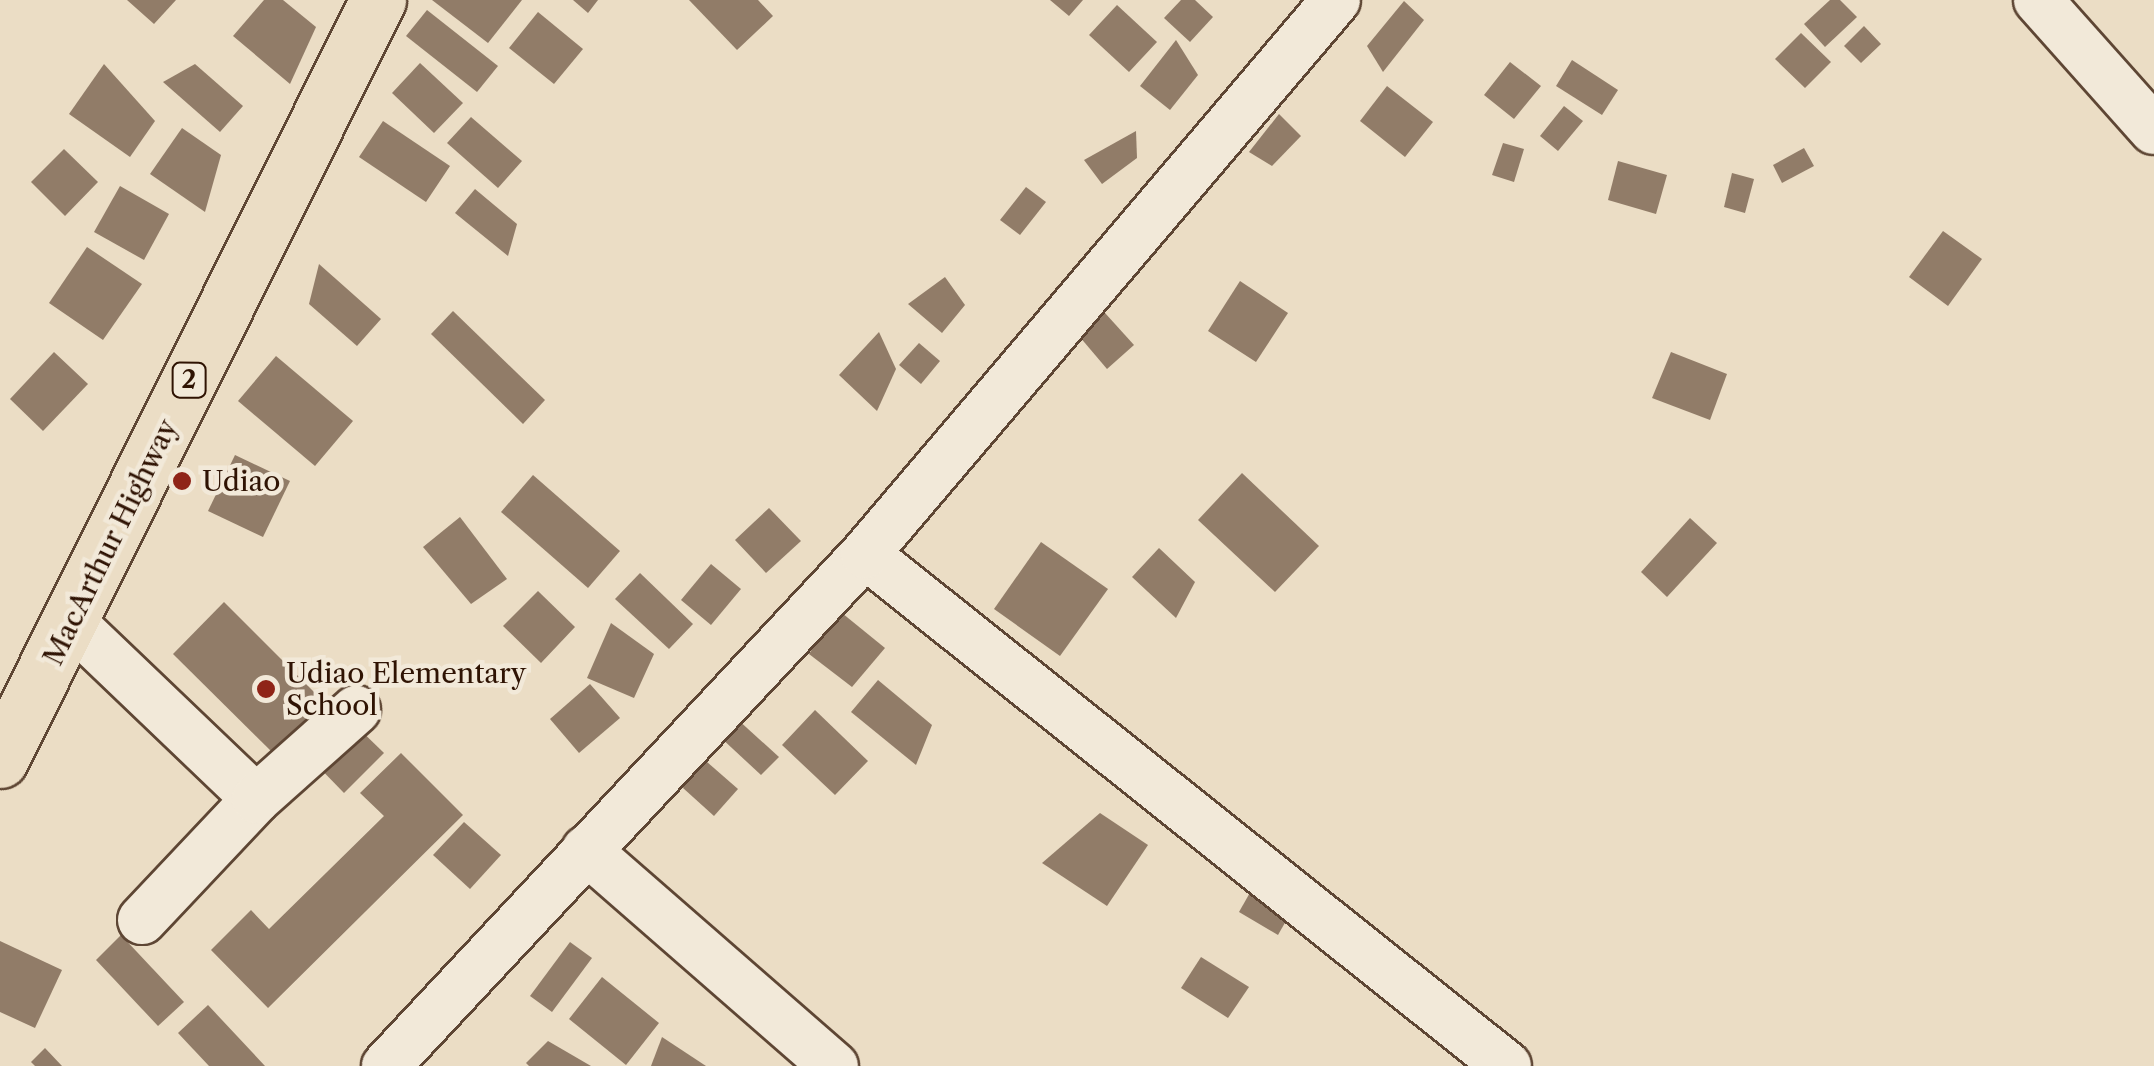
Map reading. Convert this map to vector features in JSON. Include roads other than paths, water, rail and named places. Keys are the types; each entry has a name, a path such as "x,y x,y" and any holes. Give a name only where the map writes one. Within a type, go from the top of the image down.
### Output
{"highway":[{"name":"MacArthur Highway","path":"0,760 378,0"}],"street":[{"path":"386,1066 865,554 1336,0"},
{"path":"2038,0 2154,130"},
{"path":"865,554 1508,1066"},
{"path":"70,621 256,798"},
{"path":"142,920 256,798 356,710"},
{"path":"586,850 834,1066"}],"place":[{"name":"Udiao","path":"182,481"},
{"name":"Udiao Elementary School","path":"266,689"}]}
